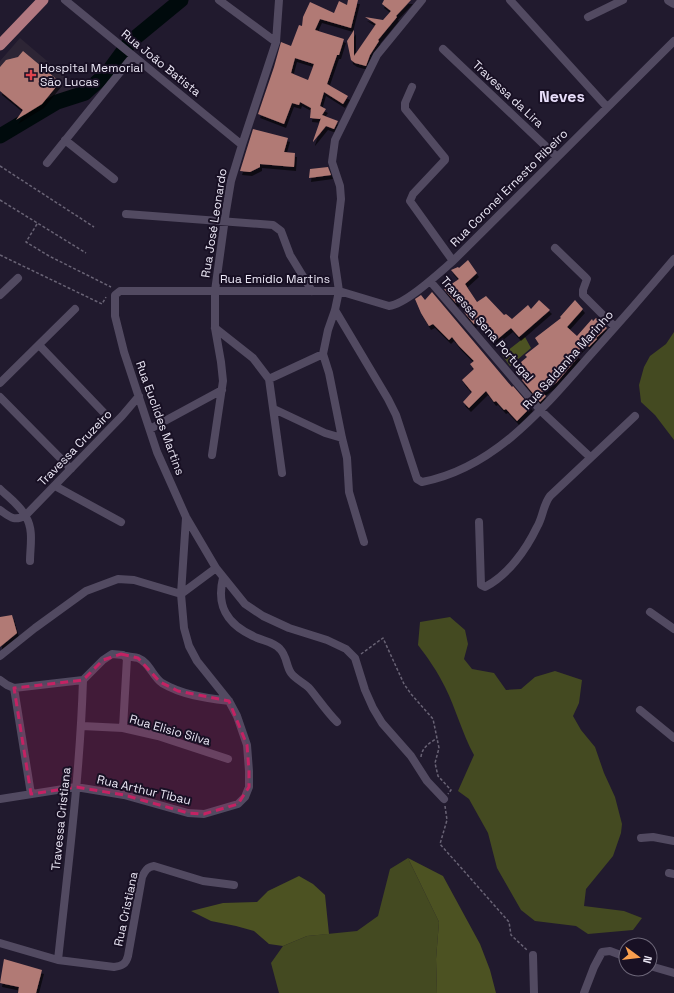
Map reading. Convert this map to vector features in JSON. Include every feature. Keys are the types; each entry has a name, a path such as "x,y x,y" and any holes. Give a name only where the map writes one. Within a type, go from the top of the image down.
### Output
{"main road":[{"path":"0,45 43,0"}],"street":[{"name":"Rua João Batista","path":"65,0 242,145"},
{"path":"219,0 276,42"},
{"name":"Rua José Leonardo","path":"212,455 223,381 222,362 215,328 215,291 231,181 276,42 279,0"},
{"path":"364,542 349,492 347,458 332,387 323,354 339,291 334,257 341,199 340,186 332,162 335,140 377,55 422,0"},
{"path":"510,0 607,107"},
{"path":"588,17 623,0"},
{"path":"669,0 674,3"},
{"name":"Rua Coronel Ernesto Ribeiro","path":"339,291 392,306 404,300 430,281 453,261 674,41"},
{"name":"Travessa da Lira","path":"443,49 558,157"},
{"path":"46,163 133,56"},
{"path":"412,87 405,103 405,109 443,155 445,160 413,194 410,201 453,261"},
{"path":"65,140 114,179"},
{"path":"126,214 267,224 278,228 290,254 312,291"},
{"path":"554,248 585,276 587,279 583,294 615,327"},
{"name":"Rua Saldanha Marinho","path":"335,310 388,399 396,415 417,479 422,482 462,470 481,459 499,447 541,411 674,259"},
{"path":"0,295 18,278"},
{"name":"Travessa Sena Portugal","path":"430,281 541,411 590,457"},
{"name":"Rua Emídio Martins","path":"118,293 339,291"},
{"name":"Rua Euclides Martins","path":"118,293 115,316 124,352 157,452 186,517 216,568 245,604 263,616 289,628 327,640 346,649 355,658"},
{"path":"0,383 75,309"},
{"path":"215,328 253,358 269,379 282,473"},
{"path":"39,345 107,416"},
{"path":"269,379 323,354"},
{"path":"150,429 222,390"},
{"name":"Travessa Cruzeiro","path":"26,515 122,416 139,396"},
{"path":"0,397 71,469"},
{"path":"274,409 325,433 342,438"},
{"path":"479,522 481,585 485,587 492,583 509,568 523,551 538,526 546,501 590,457 635,416"},
{"path":"55,486 121,522"},
{"path":"0,489 26,515 31,532 30,561"},
{"path":"0,510 13,519 20,519 26,515"},
{"name":"Rua Arthur Tibau","path":"0,799 76,787 124,795 188,813 204,814 238,804 245,797 249,787 247,745 237,716 228,701 197,662 189,646 184,628 181,594 186,517"},
{"path":"0,656 35,628 86,592 118,579 134,580 181,594 216,568"},
{"path":"223,578 220,594 221,606 226,614 235,625 244,631 254,637 274,643 285,655 292,674 309,688 325,710 337,722"},
{"path":"650,612 674,629"},
{"path":"0,680 14,688 83,680 103,660 112,654 121,654 138,658 160,682 178,691 228,701"},
{"path":"123,728 126,656"},
{"path":"355,658 365,690 382,723 411,756 427,781 444,799"},
{"name":"Travessa Cristiana","path":"58,960 82,726 83,680"},
{"path":"14,688 31,794"},
{"path":"640,710 674,738"},
{"name":"Rua Elisio Silva","path":"82,726 123,728 158,736 228,759"},
{"path":"641,838 653,837 674,841"},
{"name":"Rua Cristiana","path":"0,943 58,960 114,967 121,966 126,962 142,877 145,870 150,866 203,881 234,885"},
{"path":"584,993 594,967 602,952 610,951 618,954"},
{"path":"533,955 534,993"},
{"path":"658,968 674,973"}],"path":[{"path":"0,166 94,227"},
{"path":"0,200 86,253"},
{"path":"37,224 26,242 118,293"},
{"path":"0,255 102,304 107,296 118,293"},
{"path":"355,658 383,638 404,684 433,719 439,748 435,763 438,776 451,790 444,799 447,820 440,844 509,922 511,935 533,955"},
{"path":"418,769 422,752 428,744 438,738"}],"highlighted area":[{"path":"121,654 138,658 160,682 178,691 229,701 247,745 249,787 238,804 204,814 188,813 124,795 76,787 31,794 14,688 83,680 103,660"}],"shaded area":[{"name":"Hospital Memorial São Lucas","path":"20,38 80,89 53,96 22,116 20,114 23,110 0,91 0,61"}],"green space":[{"path":"674,332 674,440 655,415 641,402 639,385 644,367 650,356 666,344"},
{"path":"525,337 531,348 510,366 502,355"},
{"path":"450,617 465,630 468,644 464,659 472,669 494,673 506,690 521,689 535,677 555,671 582,680 579,703 573,716 581,730 595,747 604,773 615,797 622,824 621,833 613,856 586,889 584,906 624,911 642,918 633,930 588,934 576,926 535,921 521,910 497,868 488,833 469,799 458,791 474,755 445,687 418,645 420,622"},
{"path":"408,858 439,922 436,959 437,993 279,993 271,963 283,946 307,936 357,931 378,916 390,869"},
{"path":"408,858 443,876 480,944 490,970 496,993 437,993 436,959 439,922"},
{"path":"299,876 313,884 325,895 329,934 307,936 283,946 269,944 254,931 211,921 191,911 223,903 257,902 268,891"}],"building":[{"path":"348,0 358,0 351,28 320,19 315,30 344,39 327,84 348,96 343,104 324,92 320,106 326,109 322,115 338,121 334,129 326,126 313,142 321,118 310,118 311,108 300,102 299,105 292,103 284,124 258,114 281,42 291,46 299,25 302,26 303,17 310,2 334,13 339,1 347,5","holes":["295,58 314,64 308,80 291,73"]},
{"path":"384,0 411,0 396,16 397,17 378,40 379,41 370,55 366,66 355,63 351,60 347,41 354,30 354,56 376,24 365,17 383,20 391,11 382,4"},
{"name":"Hospital Memorial São Lucas","path":"23,51 60,82 42,104 16,120 23,110 0,91 0,67 6,60 18,57"},
{"path":"253,129 288,138 284,152 295,153 294,167 260,164 260,167 250,172 240,171"},
{"path":"328,167 331,175 309,178 310,169"},
{"path":"468,260 477,273 465,284 477,302 486,296 504,315 506,314 512,319 528,305 531,309 539,300 550,310 519,337 511,328 493,343 476,322 474,324 458,302 456,303 444,289 459,279 451,270 458,267 459,268"},
{"path":"432,292 512,387 513,386 531,407 517,421 506,409 504,410 496,401 494,402 486,391 469,408 463,402 472,392 462,380 474,369 470,364 474,361 452,337 449,340 433,324 429,326 421,313 415,299 421,295 425,300"},
{"path":"575,300 583,309 567,327 577,336 592,319 593,321 596,318 607,328 589,347 586,343 576,353 579,356 557,382 542,393 546,396 540,402 514,368 527,357 525,355 539,344 535,338 561,318 560,317"},
{"path":"12,615 17,633 0,647 0,617"},
{"path":"4,959 42,970 36,993 18,993 19,987 0,983"}],"waterway":[{"path":"0,136 57,102 85,93 108,72 130,42 181,0"}],"place":[{"name":"Hospital Memorial São Lucas","path":"31,75"}],"district":[{"name":"Neves","path":"562,96"}]}
